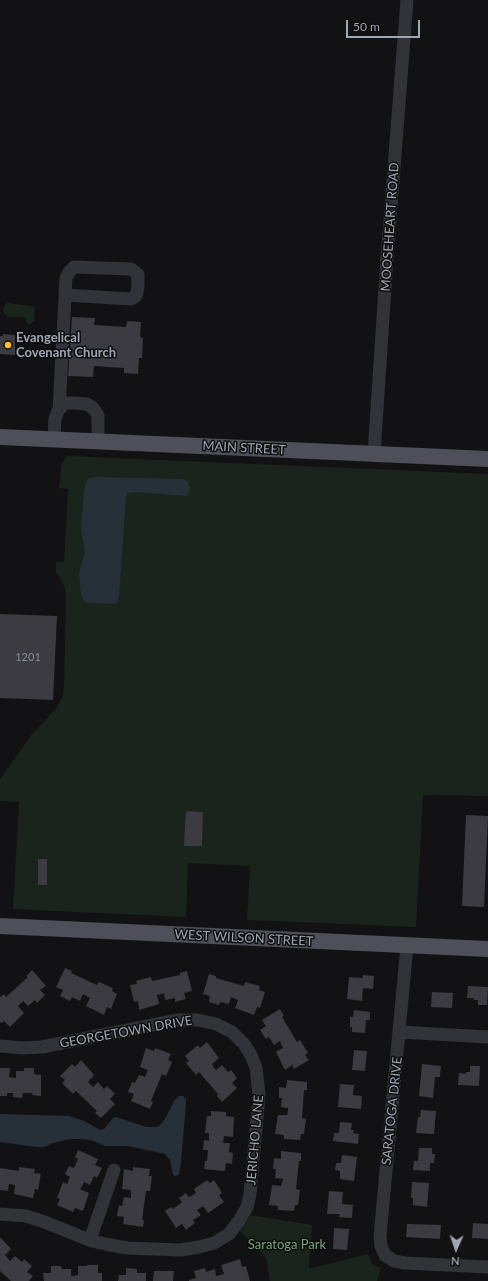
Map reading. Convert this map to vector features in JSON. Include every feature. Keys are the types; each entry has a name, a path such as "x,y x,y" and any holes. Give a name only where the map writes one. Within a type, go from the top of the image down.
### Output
{"main road":[{"name":"MAIN STREET","path":"0,437 488,459"},
{"name":"WEST WILSON STREET","path":"0,926 488,949"}],"street":[{"name":"MOOSEHEART ROAD","path":"374,454 387,258 407,0"},
{"path":"59,410 65,295 66,278 69,272 74,267 131,269 138,274 136,296 131,299 65,295"},
{"path":"54,439 55,419 59,410 65,403 75,403 87,404 93,408 98,415 98,441"},
{"name":"SARATOGA DRIVE","path":"407,945 380,1236 381,1246 385,1255 394,1260 405,1263 488,1267"},
{"name":"GEORGETOWN DRIVE","path":"0,1046 22,1048 42,1047 178,1020 198,1020 216,1024 232,1032 244,1044"},
{"path":"400,1032 488,1037"},
{"name":"JERICHO LANE","path":"90,1240 127,1248 181,1250 199,1248 214,1243 229,1234 247,1207 250,1194 260,1095 256,1068 251,1055 244,1044"},
{"path":"0,1214 26,1216 90,1240 114,1170"}],"green space":[{"path":"7,303 33,306 35,309 34,321 27,324 25,317 7,317 3,312 4,306"},
{"path":"68,456 488,474 488,796 423,795 416,927 247,920 250,866 188,863 186,917 13,909 19,802 0,801 0,779 32,734 56,709 63,695 66,596 65,588 56,571 56,562 64,562 68,489 59,488 61,467 64,460"},
{"name":"Saratoga Park","path":"250,1215 312,1225 309,1269 368,1254 370,1260 375,1266 381,1268 377,1281 270,1281 266,1258 240,1231"}],"shaded area":[{"path":"89,478 184,479 188,482 190,489 186,496 134,492 128,493 126,497 119,597 117,602 113,604 87,603 83,600 81,595 79,573 85,552 81,529 84,491 85,484"},
{"path":"179,1096 183,1096 186,1099 186,1105 181,1162 179,1175 176,1176 173,1175 170,1160 165,1154 128,1146 105,1146 91,1140 80,1139 70,1139 44,1147 0,1142 0,1114 69,1116 84,1121 100,1130 104,1129 113,1118 116,1117 146,1127 154,1127 159,1126 165,1119 174,1101"}],"building":[{"path":"72,317 95,318 94,325 126,327 127,321 141,322 140,337 143,338 142,358 139,358 138,374 124,373 124,368 94,366 93,377 68,376"},
{"name":"Evangelical Covenant Church","path":"3,334 15,335 15,355 0,354 0,336 3,336"},
{"path":"0,614 57,616 53,700 0,698"},
{"path":"186,811 203,812 202,846 184,846"},
{"path":"466,815 488,816 484,907 462,906"},
{"path":"38,859 47,859 47,885 38,885"},
{"path":"65,968 72,971 71,973 97,985 99,982 113,988 112,991 117,994 111,1009 107,1007 104,1015 86,1006 90,998 83,994 80,1001 72,997 70,1001 60,996 63,990 56,987"},
{"path":"32,970 46,986 40,990 45,995 37,1003 35,1000 28,1006 23,1001 18,1006 24,1013 10,1027 4,1021 1,1023 0,997 4,994 6,997 28,977 26,976"},
{"path":"187,971 192,991 184,993 186,999 175,1002 175,998 165,1000 164,993 157,995 159,1004 139,1010 138,1001 134,1002 130,985 137,984 136,981 151,977 152,981 180,975 180,973"},
{"path":"209,974 216,976 216,978 244,986 245,982 260,986 259,990 265,992 260,1008 257,1007 254,1015 235,1008 238,1000 231,997 229,1004 220,1002 219,1005 209,1002 210,996 203,994"},
{"path":"363,975 374,976 373,989 363,988 362,1001 347,999 349,977 363,978"},
{"path":"468,986 488,987 487,1005 478,1005 478,1000 474,1000 474,998 467,998"},
{"path":"432,992 453,993 452,1008 431,1007"},
{"path":"280,1009 284,1016 282,1017 297,1042 300,1040 308,1053 305,1055 309,1060 294,1069 292,1065 285,1070 276,1052 283,1048 280,1041 274,1045 269,1037 266,1039 260,1030 266,1026 262,1020"},
{"path":"354,1010 370,1012 370,1020 366,1020 365,1033 352,1032 352,1027 350,1027 350,1017 353,1017"},
{"path":"207,1042 219,1058 212,1064 214,1068 216,1070 222,1065 228,1072 231,1070 237,1078 232,1083 237,1088 222,1102 217,1096 218,1094 199,1072 196,1075 186,1063 189,1061 185,1056 198,1045 200,1048"},
{"path":"146,1048 154,1051 155,1048 171,1054 168,1060 172,1062 166,1076 162,1074 151,1101 153,1102 150,1109 131,1101 134,1094 128,1092 132,1082 135,1083 139,1075 145,1077 148,1070 140,1067"},
{"path":"354,1050 367,1051 365,1071 352,1070"},
{"path":"81,1060 94,1075 88,1082 93,1087 98,1082 104,1089 107,1086 115,1094 110,1099 115,1104 101,1118 95,1113 97,1111 76,1091 73,1094 62,1083 65,1080 60,1076 72,1064 75,1067"},
{"path":"422,1064 441,1066 440,1077 435,1077 433,1098 419,1096"},
{"path":"470,1066 480,1066 479,1086 458,1085 459,1073 466,1074 466,1072 470,1072"},
{"path":"0,1068 10,1068 9,1077 16,1078 16,1071 24,1071 24,1068 34,1068 34,1074 41,1075 41,1096 32,1095 33,1093 23,1093 22,1098 13,1097 13,1093 7,1093 7,1096 0,1096"},
{"path":"287,1080 307,1082 307,1090 304,1090 302,1118 306,1119 304,1134 301,1134 300,1140 284,1139 284,1135 275,1134 278,1115 287,1115 288,1111 288,1108 281,1107 282,1098 279,1098 279,1087 286,1088"},
{"path":"340,1084 354,1085 353,1095 362,1096 361,1109 338,1107"},
{"path":"421,1110 436,1111 434,1134 416,1133 418,1117 420,1117"},
{"path":"211,1111 226,1112 226,1116 234,1117 233,1137 224,1136 223,1143 230,1143 229,1152 233,1153 232,1164 226,1163 225,1171 204,1169 205,1161 207,1161 208,1150 203,1150 204,1140 209,1141 209,1133 205,1133 207,1116 211,1116"},
{"path":"340,1122 352,1123 351,1130 354,1130 353,1133 359,1134 358,1144 333,1141 334,1133 339,1133"},
{"path":"419,1148 432,1148 432,1154 435,1154 434,1163 430,1163 430,1171 413,1170 414,1161 418,1161"},
{"path":"78,1150 98,1159 95,1165 102,1168 97,1178 94,1176 90,1185 84,1182 80,1189 89,1193 83,1211 75,1208 73,1212 57,1205 60,1199 57,1198 63,1182 67,1184 70,1177 65,1174 69,1166 74,1168 78,1159 75,1157"},
{"path":"281,1151 301,1153 296,1189 300,1190 298,1205 295,1205 294,1211 278,1210 278,1206 269,1205 272,1185 281,1186 283,1179 275,1178 276,1169 273,1169 274,1158 281,1159"},
{"path":"342,1155 357,1157 354,1181 340,1179 340,1171 335,1170 336,1163 341,1163"},
{"path":"19,1167 35,1169 34,1173 41,1174 38,1190 35,1189 33,1198 14,1194 15,1185 9,1184 8,1191 0,1190 0,1168 19,1171"},
{"path":"133,1167 150,1169 149,1176 152,1176 150,1191 146,1191 142,1220 144,1220 143,1227 123,1224 124,1217 117,1216 119,1205 122,1206 124,1197 131,1198 131,1190 122,1189 124,1169 133,1171"},
{"path":"207,1180 210,1183 214,1180 222,1193 219,1195 224,1202 208,1213 203,1206 197,1210 201,1215 193,1220 195,1223 186,1230 182,1224 176,1228 165,1211 171,1207 173,1209 182,1202 179,1198 186,1193 189,1197 196,1193 194,1189"},
{"path":"412,1182 429,1183 427,1207 413,1205 413,1198 411,1198"},
{"path":"329,1191 343,1192 342,1204 353,1205 352,1218 339,1217 340,1214 327,1214"},
{"path":"473,1223 488,1224 488,1239 472,1238"},
{"path":"407,1224 441,1225 440,1239 406,1237"},
{"path":"334,1228 349,1229 347,1250 333,1249"},
{"path":"0,1237 11,1249 5,1255 10,1261 15,1256 22,1262 24,1259 32,1266 27,1272 33,1276 29,1281 11,1281 0,1271"},
{"path":"240,1259 242,1267 246,1266 250,1281 189,1281 196,1278 194,1271 205,1268 206,1272 215,1269 216,1276 224,1274 221,1265"},
{"path":"98,1265 98,1273 102,1273 102,1281 44,1281 43,1273 51,1273 51,1266 61,1266 62,1269 71,1269 71,1276 74,1276 78,1275 78,1266"},
{"path":"126,1268 137,1269 137,1273 146,1273 146,1281 118,1281 119,1275 126,1275"},
{"path":"154,1271 174,1271 173,1281 153,1281"}],"place":[{"name":"Evangelical Covenant Church","path":"8,345"}]}
